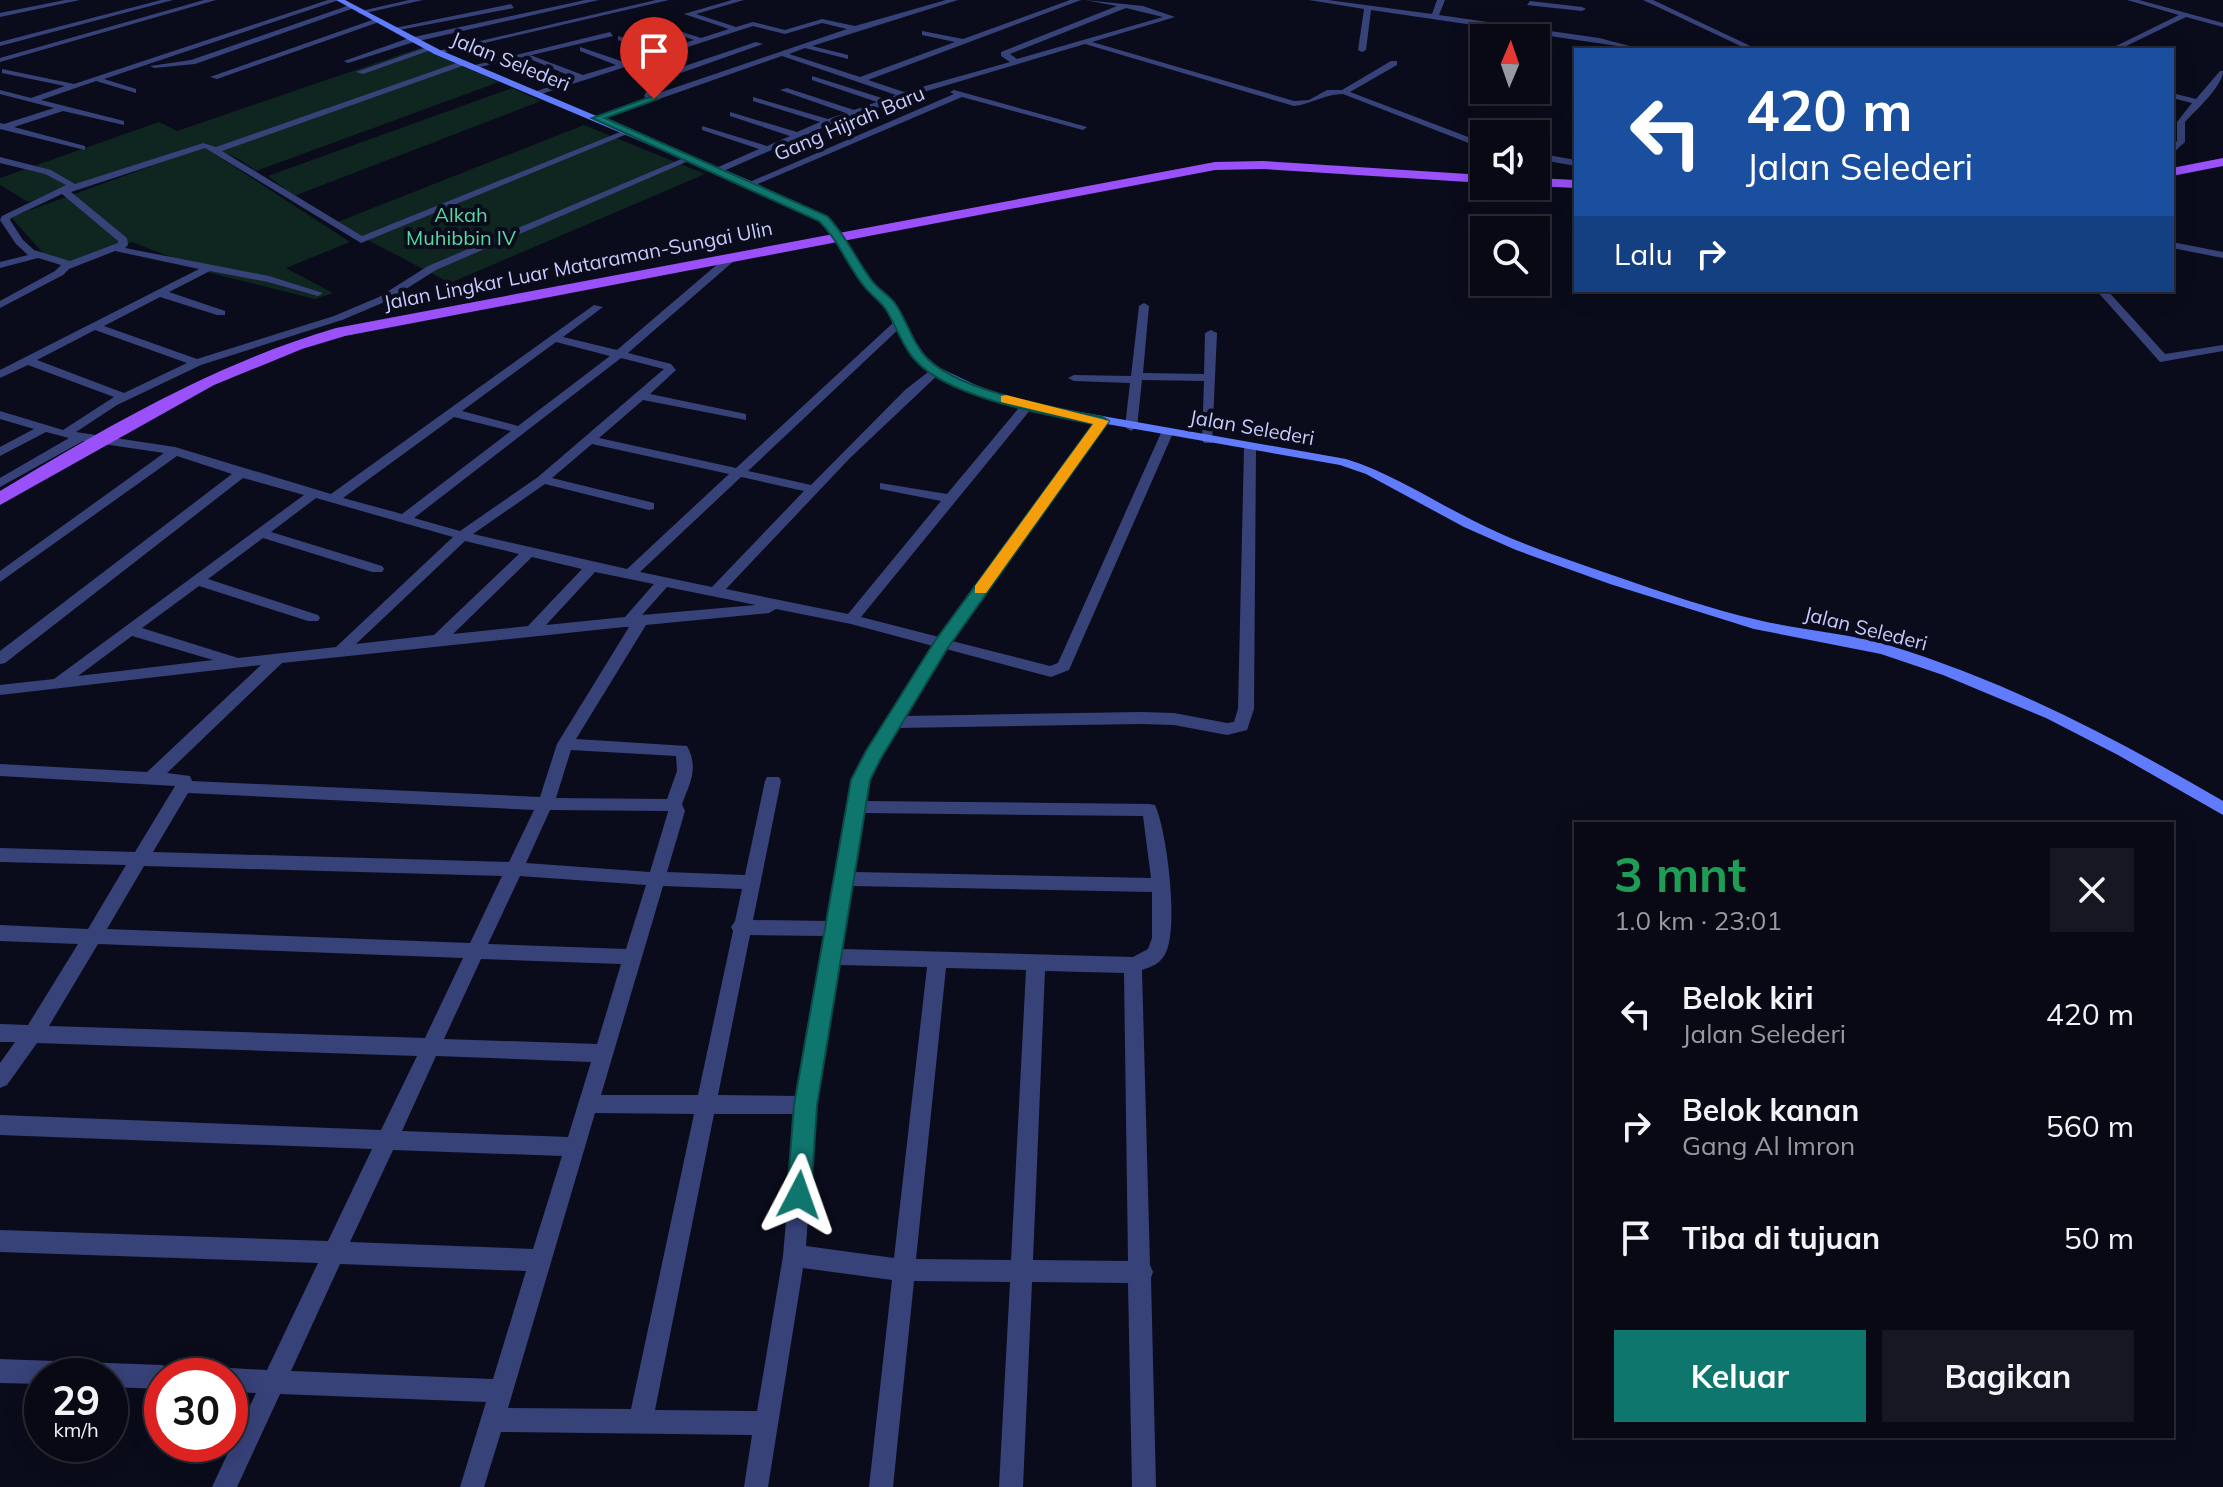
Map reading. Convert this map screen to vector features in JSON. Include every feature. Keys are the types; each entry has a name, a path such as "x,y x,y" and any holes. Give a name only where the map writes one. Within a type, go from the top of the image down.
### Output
{"main road":[{"path":"2174,172 2223,162"},
{"name":"Jalan Lingkar Luar Mataraman-Sungai Ulin","path":"0,499 94,436 237,366 303,342 441,311 1234,164 1470,178"},
{"path":"1550,183 1574,184"}],"street":[{"path":"0,15 76,0"},
{"path":"0,44 169,0"},
{"path":"0,60 212,0"},
{"path":"32,100 337,0"},
{"name":"Jalan Selederi","path":"337,0 433,51 719,170 823,218 869,285 889,304 919,358 936,371 976,389 1027,406 1131,427 1342,462 1371,471 1469,524 1615,581 1754,624 1805,632 1917,659 2052,714 2124,751 2223,809"},
{"path":"140,65 192,62 357,9 419,0"},
{"path":"507,1 519,0"},
{"path":"348,61 414,40 595,0"},
{"path":"360,72 433,51 665,0"},
{"path":"735,29 688,13 740,0"},
{"path":"596,118 856,28 954,0"},
{"path":"863,79 1077,0"},
{"path":"719,170 828,122 904,95 1171,17 1143,8 1089,0"},
{"path":"1143,8 1155,0"},
{"path":"1313,0 1478,24"},
{"path":"1434,18 1441,0"},
{"path":"1647,0 1750,48"},
{"path":"2131,0 2223,25"},
{"path":"2162,9 2182,0"},
{"path":"394,29 511,6 507,1"},
{"path":"1517,24 1530,1 1582,9"},
{"path":"0,5 61,28"},
{"path":"1016,62 1004,54 1126,5"},
{"path":"1362,50 1368,9"},
{"path":"2116,48 2185,15"},
{"path":"214,77 378,21"},
{"path":"535,93 757,23 785,32 822,21 856,28"},
{"path":"660,26 700,40"},
{"path":"925,33 964,42"},
{"path":"0,34 14,41"},
{"path":"217,150 466,65 610,34"},
{"path":"1550,34 1633,48"},
{"path":"621,38 661,53"},
{"path":"1087,43 1294,104 1311,102 1327,92 1344,92 1470,141"},
{"path":"654,99 648,96 658,78 759,44"},
{"path":"805,46 845,57"},
{"path":"1740,48 1746,46"},
{"path":"583,49 623,65"},
{"path":"783,54 904,95"},
{"path":"533,57 583,78"},
{"path":"707,62 734,71"},
{"path":"1344,92 1394,63"},
{"path":"5,71 76,87"},
{"path":"2174,149 2181,142 2181,122 2223,73"},
{"path":"815,78 885,102"},
{"path":"97,79 133,91"},
{"path":"934,87 1083,127"},
{"path":"784,90 855,113"},
{"path":"0,92 121,123"},
{"name":"Gang Hijrah Baru","path":"750,184 962,94"},
{"path":"2174,96 2200,103"},
{"path":"756,99 828,122"},
{"path":"1,127 63,108"},
{"path":"733,114 799,136"},
{"path":"1,127 82,148"},
{"path":"705,128 768,149"},
{"path":"65,267 68,264 35,256 22,249 3,218 64,191 206,145 361,240 628,132"},
{"path":"1550,158 1574,163"},
{"path":"65,434 125,397 197,363 338,318 383,299 432,268 689,159"},
{"path":"0,160 69,182 72,186 64,191"},
{"path":"0,305 65,267 123,245 123,240 64,191"},
{"path":"2174,245 2223,255"},
{"path":"118,249 283,281 318,293"},
{"path":"0,265 35,256"},
{"path":"405,518 621,353 731,258"},
{"path":"0,375 208,268"},
{"path":"2103,292 2164,360 2172,355 2223,348"},
{"path":"160,293 221,313"},
{"path":"1131,427 1144,306"},
{"path":"334,498 598,307"},
{"path":"630,574 898,324"},
{"path":"94,326 197,363"},
{"path":"1208,440 1211,333"},
{"path":"340,651 464,534 543,480 670,370 667,366 621,353 556,339"},
{"path":"28,361 125,397"},
{"path":"717,590 909,393 936,371"},
{"path":"1074,378 1209,378"},
{"path":"643,396 742,417"},
{"path":"851,619 1027,406"},
{"path":"455,413 521,430"},
{"path":"0,415 65,434 94,436 175,451 314,494 529,552 663,582 717,590 778,607 851,619 1040,671 1061,670 1167,433"},
{"path":"756,1487 794,1256 806,1105 834,929 866,768 941,645 1102,421"},
{"path":"0,452 45,428"},
{"path":"0,483 94,436"},
{"path":"591,440 813,489"},
{"path":"894,722 1141,718 1174,719 1227,729 1241,726 1246,709 1250,448"},
{"path":"0,578 175,451"},
{"path":"0,659 241,473"},
{"path":"543,480 649,506"},
{"path":"885,486 950,499"},
{"path":"57,683 314,494"},
{"path":"261,533 377,569"},
{"path":"438,640 529,552"},
{"path":"533,630 592,567"},
{"path":"197,580 313,618"},
{"path":"224,1487 545,804 565,744 634,622 663,582"},
{"path":"0,690 438,640 778,607"},
{"path":"130,630 237,663"},
{"path":"153,776 276,660"},
{"path":"565,744 681,750 687,759 685,775 673,805"},
{"path":"0,770 184,780 183,787 93,937 33,1034 0,1079"},
{"path":"640,1422 740,927 773,781"},
{"path":"183,787 545,804 673,805"},
{"path":"472,1487 677,811 673,805"},
{"path":"831,957 1133,965 1150,959 1162,941 1154,822 1149,810 857,807"},
{"path":"0,855 514,869 751,882"},
{"path":"844,879 1160,885"},
{"path":"740,927 834,929"},
{"path":"0,933 631,957"},
{"path":"881,1487 937,962"},
{"path":"1011,1487 1036,963"},
{"path":"1133,965 1142,1272 1144,1487"},
{"path":"0,1033 602,1053"},
{"path":"587,1104 806,1105"},
{"path":"0,1125 574,1147"},
{"path":"0,1241 540,1260"},
{"path":"794,1256 904,1270 1142,1272"},
{"path":"0,1371 144,1376"},
{"path":"248,1381 501,1391"},
{"path":"492,1420 768,1423"}],"green space":[{"path":"420,48 499,82 256,171 239,159 202,143 28,202 0,185 0,178 159,122 177,131"},
{"path":"512,88 541,101 294,196 268,176"},
{"name":"Alkah Muhibbin IV","path":"584,125 705,174 450,283 335,223"},
{"path":"204,147 350,242 286,268 333,293 315,299 211,273 132,242 70,264 50,261 11,217"}],"slow traffic":[{"path":"980,590 1102,421 1006,399"}],"route":[{"path":"654,99 596,118 823,218 833,228 869,285 889,304 898,324 927,366 976,389 1027,406 1102,421 941,645 872,756 861,780 806,1105 799,1195"}]}
